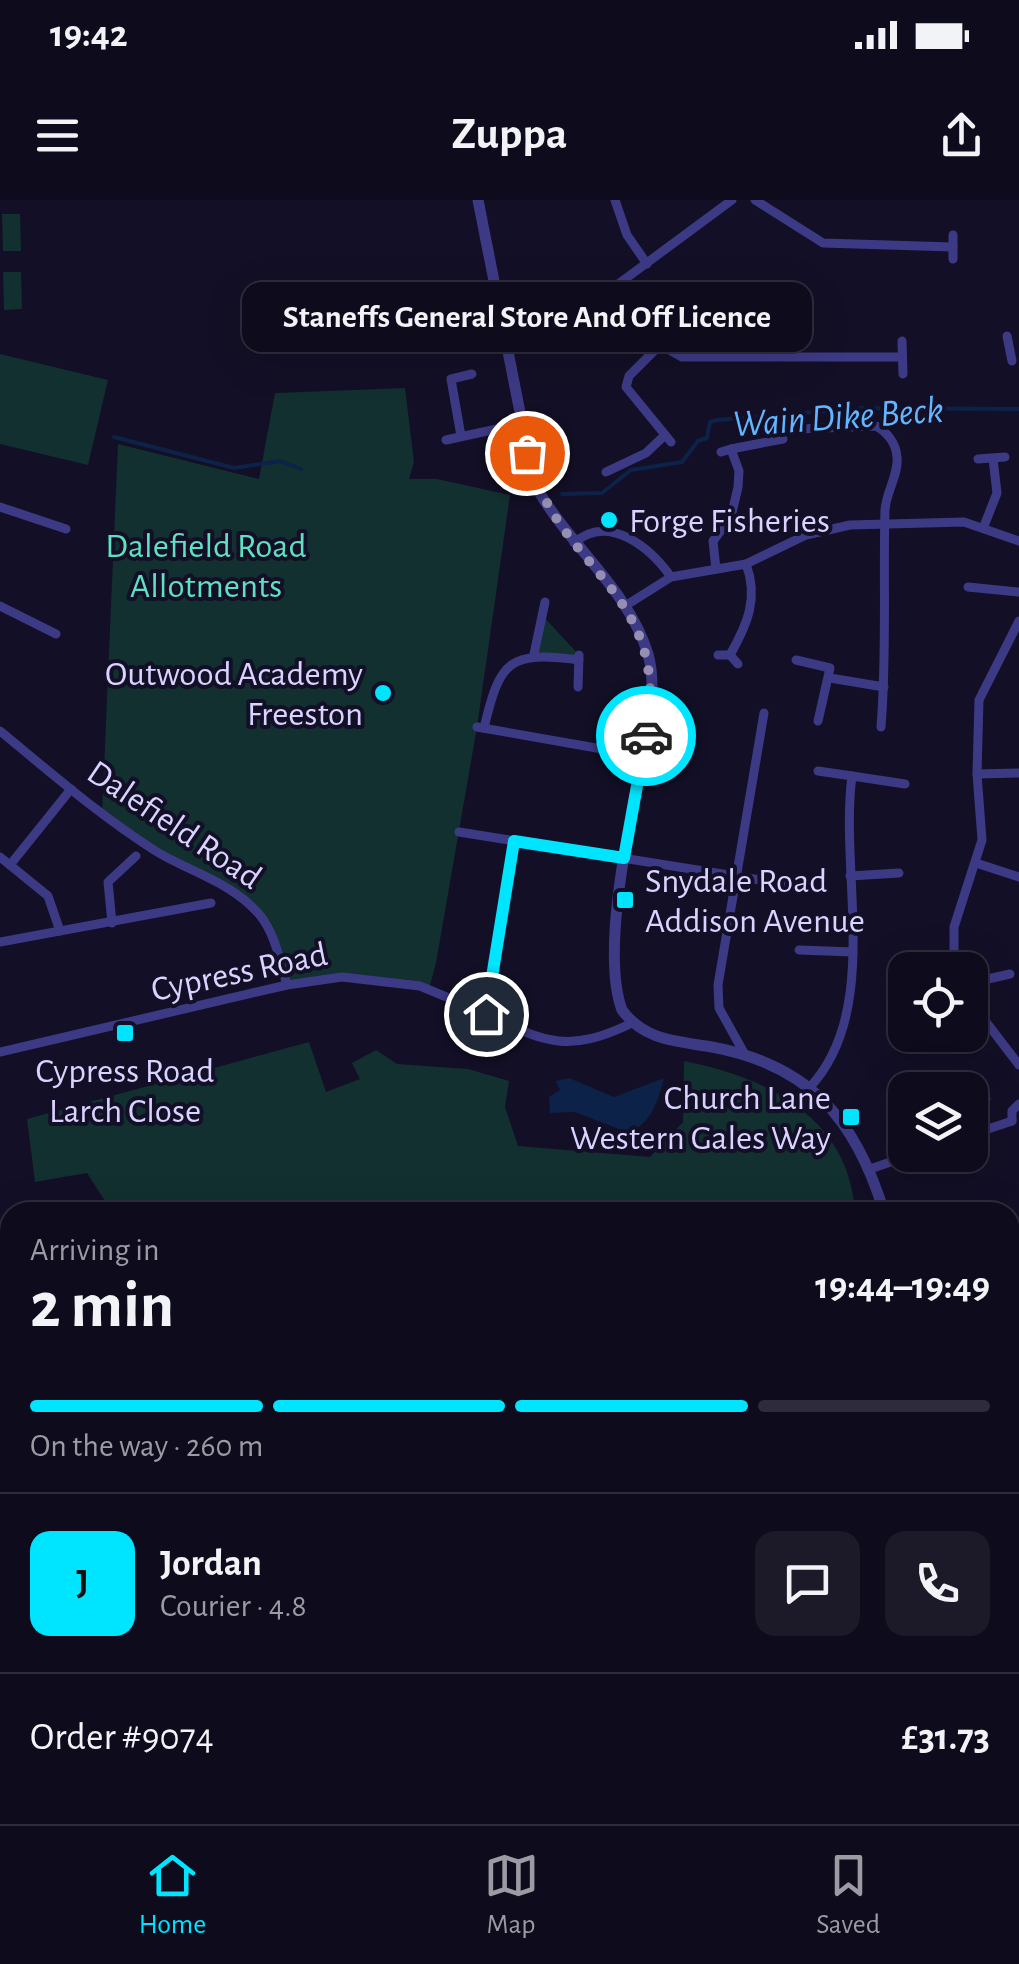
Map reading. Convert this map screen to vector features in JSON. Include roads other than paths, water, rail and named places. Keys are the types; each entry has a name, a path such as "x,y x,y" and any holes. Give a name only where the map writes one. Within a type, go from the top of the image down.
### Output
{"street":[{"path":"478,200 534,482 574,543 625,606 644,644 652,678 624,858 615,976 618,999 632,1023 654,1038 744,1053 810,1087 848,1126 870,1169 881,1202"},
{"path":"615,200 627,236 647,264"},
{"path":"504,340 560,322 613,289 732,200"},
{"path":"755,200 823,243 953,247"},
{"path":"953,259 954,235"},
{"path":"613,289 660,346 682,357 902,357"},
{"path":"1007,336 1014,348 1012,361"},
{"path":"902,341 903,374"},
{"path":"606,472 668,438 626,387 629,376 660,346"},
{"path":"461,436 451,378 472,374"},
{"path":"446,440 520,424"},
{"path":"798,429 876,426 894,444 897,463 886,496 881,727"},
{"path":"716,570 715,534 732,517 738,487 739,471 726,450 783,439"},
{"path":"894,444 908,439"},
{"path":"978,459 1005,456"},
{"path":"984,526 997,492 993,459"},
{"path":"0,508 66,529"},
{"path":"625,606 671,576 746,564 822,530 885,521 984,526 1019,541"},
{"path":"574,543 585,534 613,531 658,558 671,576"},
{"path":"730,655 750,609 753,588 746,564"},
{"path":"968,587 982,593 1019,592"},
{"path":"0,606 56,634"},
{"path":"534,654 547,607"},
{"path":"954,952 954,927 976,863 983,820 977,774 979,700 1016,638 1019,622"},
{"path":"578,687 579,658 534,654 516,660 495,681 481,727 642,756"},
{"path":"718,655 730,655 738,664"},
{"path":"796,660 830,668 818,720"},
{"path":"830,678 884,687"},
{"path":"744,1053 719,1008 718,985 764,713"},
{"name":"Dalefield Road","path":"0,731 71,790 156,851 242,896 268,928 287,985"},
{"path":"818,771 905,784"},
{"path":"977,774 1019,773"},
{"path":"810,1087 834,1054 852,990 854,952 846,825 852,776"},
{"path":"10,865 71,790"},
{"path":"459,832 785,884"},
{"path":"486,1014 514,841"},
{"path":"0,856 48,896 60,932"},
{"path":"112,923 108,882 136,856"},
{"path":"976,863 1019,877"},
{"path":"850,876 899,872"},
{"path":"0,942 211,902"},
{"path":"799,950 854,952"},
{"path":"988,978 1014,973"},
{"name":"Cypress Road","path":"0,1052 287,985 342,977 378,978 429,989 562,1044 594,1040 632,1023"},
{"path":"988,1025 1019,1065"},
{"path":"988,1131 1015,1125 1012,1111 1019,1104"},
{"path":"870,1169 888,1163"}],"water":[{"path":"569,1078 614,1097 664,1078 649,1117 629,1133 575,1112 550,1113 549,1097 560,1090 556,1081"}],"waterway":[{"name":"Wain Dike Beck","path":"562,494 602,493 631,470 682,462 698,441 707,438 710,422 717,420 863,408 1019,409"},
{"path":"114,437 234,468 280,461 301,469"}],"place":[{"name":"Staneffs General Store And Off Licence","path":"527,453"},
{"name":"Forge Fisheries","path":"609,520"},
{"name":"Outwood Academy Freeston","path":"383,693"},
{"name":"Snydale Road Addison Avenue","path":"625,900"},
{"name":"Cypress Road Larch Close","path":"125,1033"},
{"name":"Church Lane Western Gales Way","path":"851,1117"}],"park label":[{"name":"Dalefield Road Allotments","path":"206,565"}]}
